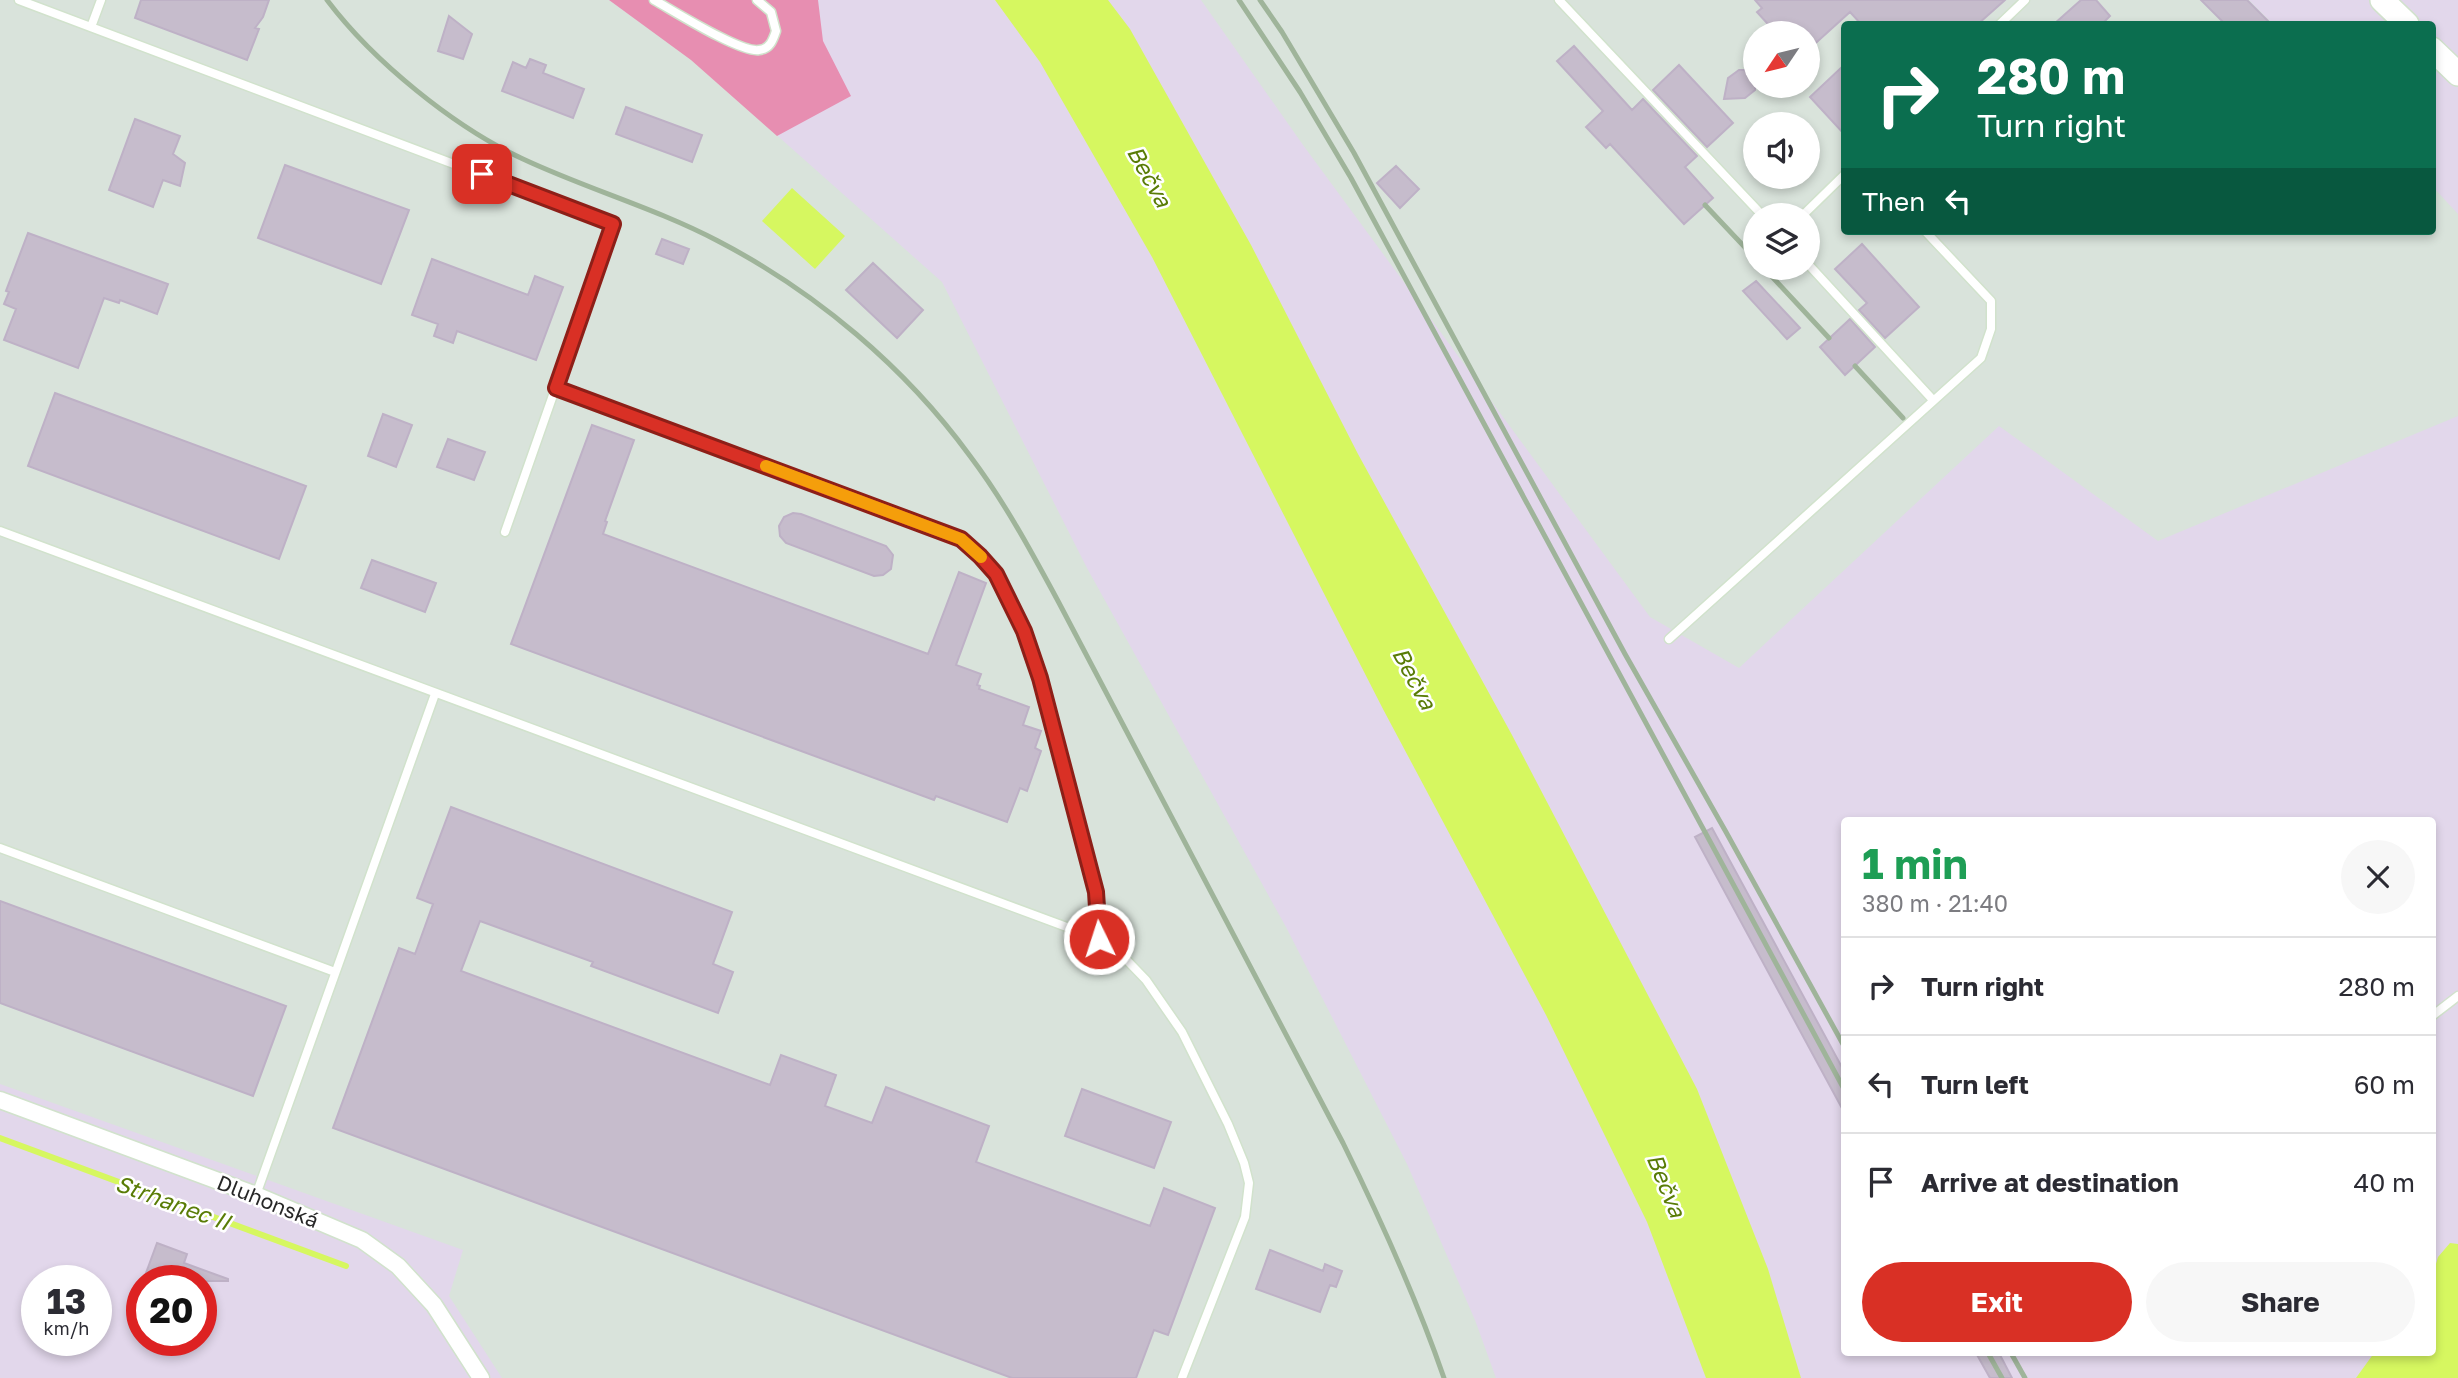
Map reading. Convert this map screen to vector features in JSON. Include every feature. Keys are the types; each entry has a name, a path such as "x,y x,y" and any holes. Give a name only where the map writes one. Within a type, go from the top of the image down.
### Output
{"main road":[{"path":"2382,0 2404,21"},
{"path":"2436,53 2458,74"}],"street":[{"name":"Dluhonská","path":"0,1100 341,1229 382,1253 398,1266 434,1305 481,1378"}],"lane":[{"path":"19,0 613,224 505,532"},
{"path":"91,27 101,0"},
{"path":"654,0 734,44 750,50 761,50 769,47 776,31 771,12 757,0"},
{"path":"1559,0 1751,203"},
{"path":"2003,21 2025,0"},
{"path":"1815,203 1841,178"},
{"path":"1669,639 1981,358 1991,329 1991,302 1929,235"},
{"path":"1820,277 1933,400"},
{"path":"556,388 961,539 980,556 996,574 1010,598 1040,678 1096,892 1099,939"},
{"path":"0,531 1099,939 1118,950 1146,980 1182,1032 1228,1124 1249,1183 1245,1217 1182,1378"},
{"path":"256,1195 435,694"},
{"path":"0,848 335,972"},
{"path":"2436,1013 2458,996"}],"shaded area":[{"path":"0,0 609,0 691,59 942,282 1087,568 1286,927 1407,1164 1475,1320 1496,1378 502,1378 449,1296 463,1250 0,1084"},
{"path":"609,0 818,0 823,41 851,96 777,136 691,60"},
{"path":"1201,0 2249,0 2270,21 1841,21 1841,235 2436,235 2436,190 2458,214 2458,416 2158,541 1999,426 1739,668 1650,617 1303,145"}],"water":[{"name":"Bečva","path":"995,0 1108,0 1130,29 1251,245 1358,454 1512,735 1697,1089 1768,1269 1801,1378 1706,1378 1647,1222 1546,1015 1384,711 1152,257 1040,62"},
{"path":"792,188 845,236 815,269 762,221"},
{"path":"2450,1243 2458,1244 2458,1378 2356,1378 2372,1356 2436,1356 2438,1257"}],"building":[{"path":"141,0 269,0 263,17 255,28 259,29 247,60 135,18"},
{"path":"1755,0 2005,0 1981,21 1858,21 1850,12 1820,39 1820,21 1765,21 1757,12 1762,8"},
{"path":"2081,0 2096,0 2110,16 2105,21 2057,21"},
{"path":"2201,0 2247,0 2268,21 2222,21"},
{"path":"449,16 472,34 463,59 438,51"},
{"path":"1574,46 1632,110 1643,99 1697,156 1685,167 1713,198 1684,224 1610,144 1606,148 1586,127 1603,111 1557,61"},
{"path":"530,59 546,65 543,73 584,89 573,118 502,91 513,62 526,68"},
{"path":"1679,65 1733,123 1707,147 1653,90"},
{"path":"1841,68 1841,131 1811,98 1820,98 1820,88"},
{"path":"1743,70 1745,98 1724,99 1728,78"},
{"path":"626,107 702,135 692,162 616,134"},
{"path":"135,119 180,136 173,154 185,163 180,186 163,180 153,207 109,190"},
{"path":"285,165 409,210 381,284 258,238"},
{"path":"1396,166 1419,189 1400,208 1377,183"},
{"path":"28,233 168,284 157,314 120,300 119,303 104,298 78,368 4,340 16,309 4,304 9,292 6,291"},
{"path":"662,239 689,249 683,264 656,254"},
{"path":"1862,244 1919,307 1885,338 1859,310 1867,303 1835,269"},
{"path":"432,259 528,295 535,276 563,287 536,360 457,331 453,343 434,336 438,324 412,315"},
{"path":"873,263 923,310 897,338 846,290"},
{"path":"1756,281 1800,328 1787,339 1743,291"},
{"path":"1850,319 1875,347 1845,375 1820,347"},
{"path":"55,393 306,486 279,559 28,466"},
{"path":"383,414 412,425 396,467 368,456"},
{"path":"592,425 634,440 605,521 607,522 603,534 928,654 959,572 986,583 956,665 981,674 977,685 980,686 979,689 1029,707 1023,725 1041,731 1035,748 1041,751 1027,791 1020,788 1007,822 936,796 934,800 511,644"},
{"path":"448,439 485,452 474,480 437,467"},
{"path":"793,513 886,546 893,555 891,569 883,575 874,576 786,543 780,536 779,526 784,517"},
{"path":"372,560 436,583 425,612 361,588"},
{"path":"451,807 732,912 713,964 733,972 718,1013 591,966 593,962 480,921 461,971 770,1085 781,1055 836,1075 825,1106 872,1123 886,1087 989,1126 976,1162 1150,1226 1164,1188 1215,1208 1168,1335 1154,1330 1136,1378 1012,1378 333,1128 399,948 415,954 433,904 417,898"},
{"path":"1712,828 1841,1065 1841,1106 1695,837"},
{"path":"0,901 286,1006 253,1096 0,1003"},
{"path":"1082,1089 1171,1122 1154,1168 1065,1136"},
{"path":"157,1243 187,1254 184,1263 190,1265 149,1265"},
{"path":"1270,1250 1323,1271 1325,1264 1342,1271 1336,1287 1330,1285 1320,1312 1256,1289"},
{"path":"217,1275 228,1279 217,1281"},
{"path":"1978,1356 2001,1356 2012,1378 1990,1378"}],"waterway":[{"name":"Strhanec II","path":"0,1138 346,1266"}],"railway":[{"path":"327,0 391,69 470,129 547,170 694,229 790,284 824,308 888,362 945,423 994,491 1038,564 1343,1143 1397,1259 1444,1378"},
{"path":"1239,0 1300,92 1351,178 1841,1083"},
{"path":"1260,0 1354,153 1625,654 1841,1041"},
{"path":"1705,205 1743,245"},
{"path":"1775,280 1829,338"},
{"path":"1855,366 1903,418"},
{"path":"1990,1356 2002,1378"},
{"path":"2013,1356 2025,1378"}],"slow traffic":[{"path":"766,466 961,539 981,557"}],"route":[{"path":"482,174 613,224 556,388 961,539 996,574 1024,631 1040,678 1096,892 1099,939"}]}
